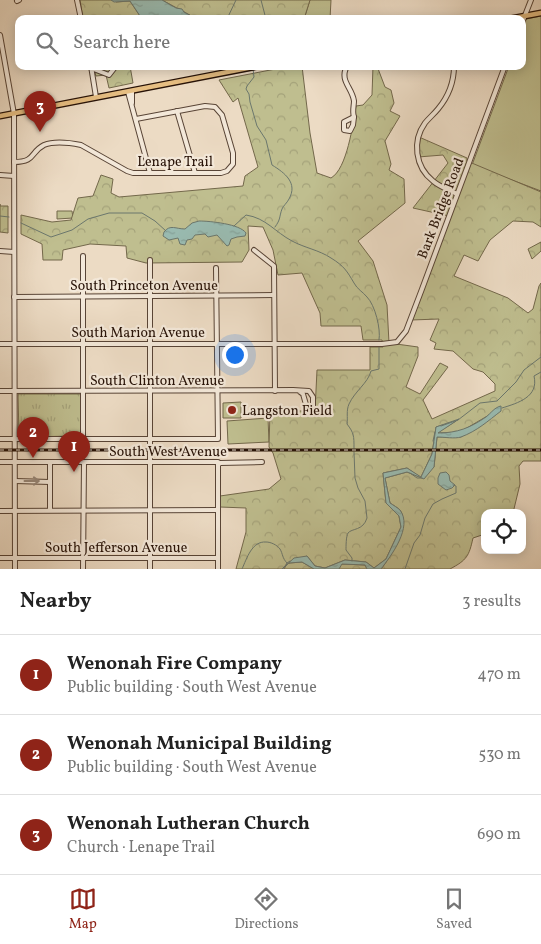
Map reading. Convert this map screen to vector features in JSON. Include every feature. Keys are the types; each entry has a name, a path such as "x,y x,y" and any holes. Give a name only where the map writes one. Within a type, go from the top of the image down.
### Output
{"main road":[{"path":"526,16 541,13"},
{"path":"0,116 238,70"}],"street":[{"path":"77,0 80,15"},
{"path":"526,16 531,0"},
{"path":"0,35 14,114 15,569"},
{"path":"0,63 5,62"},
{"path":"92,70 96,97"},
{"path":"98,70 109,75 113,70"},
{"path":"346,70 344,80 352,95 354,117"},
{"path":"453,70 450,90 424,125 418,138 417,156 422,168 432,180 457,194"},
{"name":"Bark Bridge Road","path":"382,344 397,342 406,331 504,70"},
{"path":"130,91 150,173"},
{"name":"Lenape Trail","path":"14,162 29,160 41,148 47,145 78,144 130,172 221,173 227,171 234,164 233,153 222,115 217,108 209,105 136,119"},
{"path":"177,111 195,173"},
{"path":"0,175 14,176"},
{"path":"254,250 274,266 275,391"},
{"path":"0,251 14,252"},
{"path":"83,256 83,439"},
{"path":"150,260 150,569"},
{"path":"0,439 218,438 216,268"},
{"name":"South Princeton Avenue","path":"14,297 274,295"},
{"name":"South Marion Avenue","path":"0,344 382,344"},
{"name":"South Clinton Avenue","path":"0,391 299,391"},
{"path":"299,391 309,391 311,393 314,404 311,410 307,408 303,394 299,391"},
{"name":"South West Avenue","path":"0,462 218,462 218,465 220,463 262,462"},
{"path":"50,463 50,510"},
{"path":"83,569 84,463"},
{"path":"218,465 218,569"},
{"path":"15,481 50,482"},
{"path":"0,511 218,510"},
{"name":"South Jefferson Avenue","path":"0,558 218,558"}],"green space":[{"path":"80,0 130,1 139,15 82,15"},
{"path":"162,0 310,0 305,15 190,15"},
{"path":"310,0 331,0 330,15 305,15"},
{"path":"541,16 541,191 472,165 508,70 526,70 526,19"},
{"path":"94,70 131,70 133,83 109,88 106,75 96,76"},
{"path":"270,70 302,70 317,173 331,178 337,173 345,156 356,106 363,105 372,95 373,70 379,70 385,87 391,90 394,103 390,111 400,116 385,141 391,164 389,170 404,179 405,203 358,241 373,261 387,305 389,343 418,347 418,356 406,387 420,394 440,363 448,367 423,400 432,419 495,391 495,384 483,372 473,369 453,351 434,349 436,343 430,340 439,319 411,320 449,216 413,208 448,163 443,155 418,157 419,137 467,158 467,161 541,192 541,227 533,222 513,221 490,240 478,261 464,255 454,276 508,298 528,313 533,309 541,283 541,461 523,461 519,466 520,484 514,509 481,509 481,535 473,538 466,557 450,569 381,569 398,541 403,524 400,510 390,503 385,478 407,472 420,477 407,468 383,473 386,503 399,516 401,527 386,559 374,568 366,562 345,560 325,568 315,566 307,556 289,563 302,562 314,569 284,569 287,564 282,569 236,569 246,532 246,508 220,507 220,496 269,489 281,479 273,453 269,447 270,411 315,411 317,370 370,370 370,347 383,347 382,340 363,340 361,326 321,326 320,313 302,273 278,275 273,250 263,227 248,226 249,250 242,262 146,263 127,258 126,246 90,244 63,250 62,260 43,260 42,244 21,234 21,215 52,222 71,220 78,198 93,196 101,175 113,179 111,193 119,197 243,186 245,176 258,167 238,98 233,102 219,80","holes":["501,408 461,437 437,437 434,467 421,477 432,454 436,427 456,421 437,433 460,432"]},
{"path":"0,206 8,206 8,233 0,232"},
{"path":"57,211 72,211 73,218 57,219"},
{"path":"541,242 541,251 532,259 528,249"},
{"path":"18,394 81,394 81,436 19,437"},
{"name":"Langston Field","path":"241,402 241,418 223,418 223,403"},
{"path":"268,418 269,442 228,444 227,421"},
{"path":"341,564 365,565 367,569 339,569"}],"water":[{"path":"111,0 162,0 176,8 182,9 190,15 139,15 130,1 114,2"},
{"path":"199,221 231,225 238,227 246,233 245,236 231,239 227,246 217,235 208,237 205,234 195,235 192,239 187,240 185,245 180,244 178,238 169,240 163,236 164,232 169,228 185,229 192,223"},
{"path":"501,406 501,411 467,435 456,438 437,437 434,467 424,479 407,472 385,478 390,503 400,510 404,525 399,541 381,569 367,569 365,565 342,564 339,569 314,569 302,562 289,563 282,569 294,558 307,556 315,566 325,568 345,560 366,562 374,568 386,559 401,527 399,516 386,503 383,473 407,468 421,477 432,454 436,427 459,419 438,433 463,429 480,421"},
{"path":"446,472 449,475 450,481 455,485 446,490 438,484 438,478 440,473"}],"waterway":[{"path":"229,15 236,0"},
{"path":"261,0 265,15"},
{"path":"253,70 254,77 246,89 257,126 266,140 272,165 289,179 292,188 289,199 275,227"},
{"path":"21,223 51,237 72,230 88,219 109,213 142,213 166,231"},
{"path":"234,226 246,215 259,219 292,241 322,253 339,264 345,269 355,285 373,306 378,324 379,340"},
{"path":"0,216 9,217"},
{"path":"354,448 353,435 347,424 348,407 371,371 379,369 379,347"},
{"path":"441,426 458,420 480,403 497,401 516,382 524,370 541,357"},
{"path":"502,408 526,398 533,389 535,383 534,376 541,372"},
{"path":"433,441 435,432"},
{"path":"352,561 346,550 347,534 363,525 367,518 365,501 355,478 354,452"},
{"path":"410,473 417,478 422,478"},
{"path":"405,569 414,543 420,535 425,518 433,504 456,493 456,486 453,485"},
{"path":"242,569 248,555 261,542 277,546 287,563"},
{"path":"283,569 290,561"}],"railway":[{"path":"0,450 541,450"}],"place":[{"name":"Wenonah Lutheran Church","path":"40,132"},
{"name":"Langston Field","path":"232,410"},
{"name":"Wenonah Municipal Building","path":"33,458"},
{"name":"Wenonah Fire Company","path":"74,472"}]}
